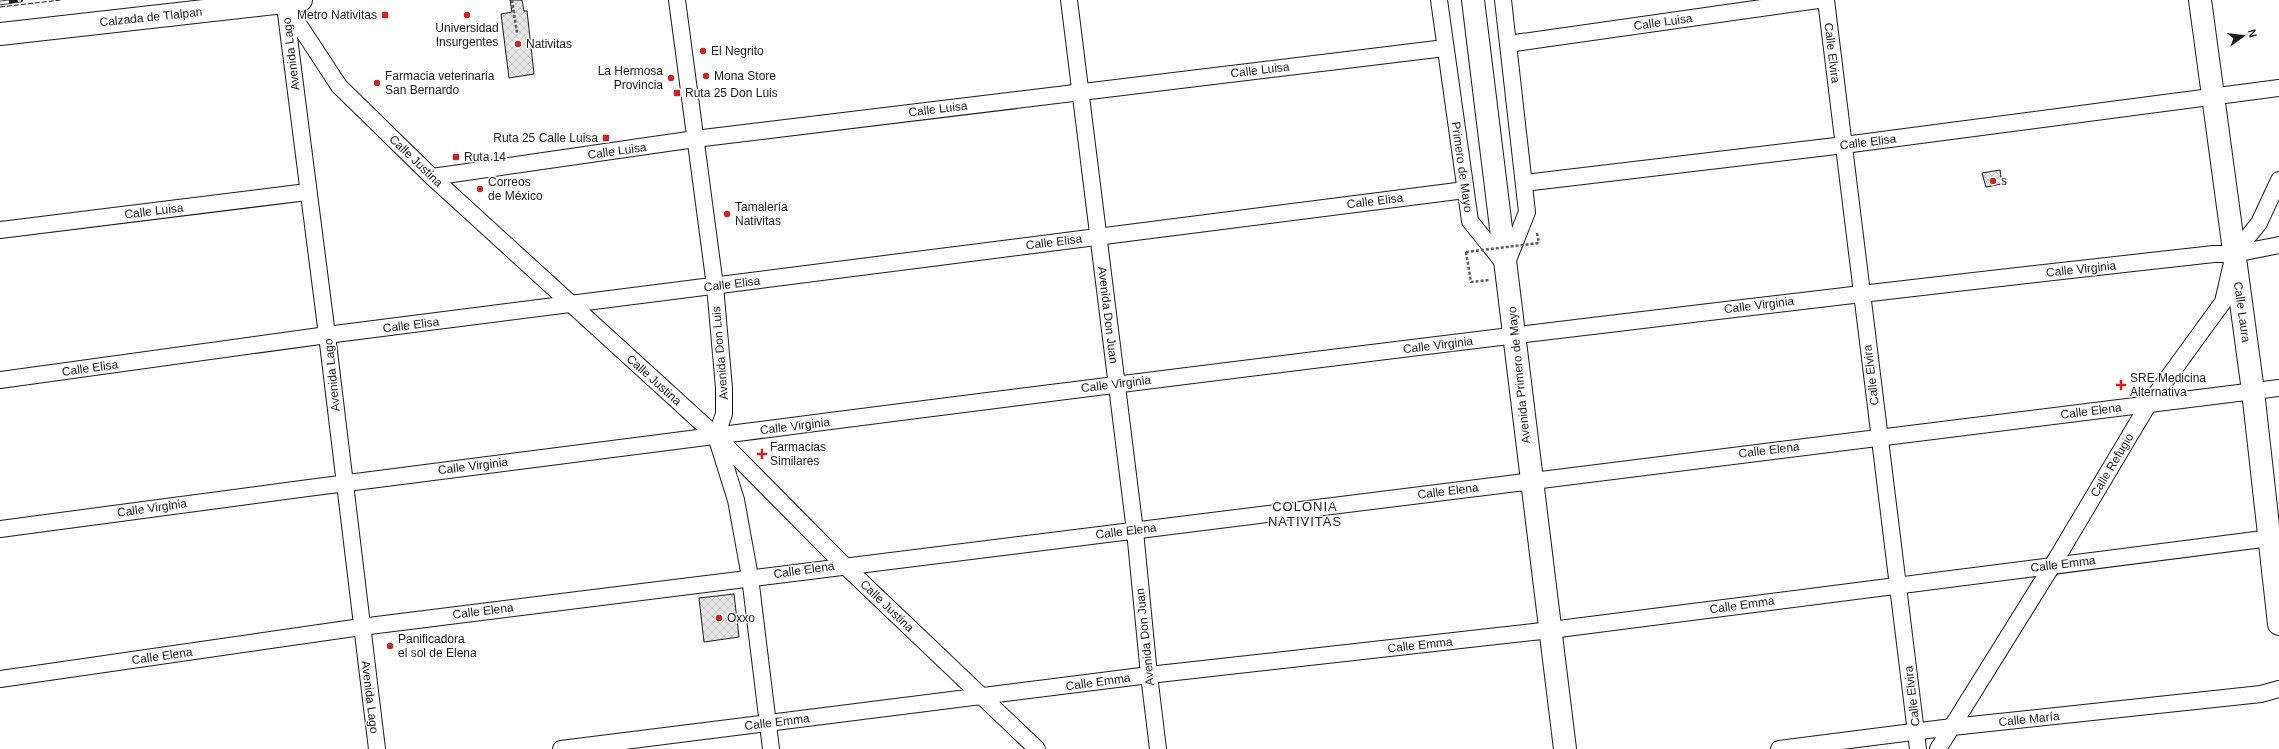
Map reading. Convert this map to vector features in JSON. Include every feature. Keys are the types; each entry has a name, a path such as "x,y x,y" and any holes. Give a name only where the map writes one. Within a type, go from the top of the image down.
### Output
{"main road":[{"name":"Avenida Primero de Mayo","path":"1473,0 1506,266 1530,480 1551,630 1565,749"},
{"name":"Calle Laura","path":"2200,0 2274,538 2279,624"},
{"name":"Calzada de Tlalpan","path":"0,34 293,1"}],"street":[{"name":"Avenida Don Luis","path":"677,0 715,286 724,388 724,414 716,436"},
{"name":"Avenida Don Juan","path":"1069,0 1135,530 1149,675 1158,749"},
{"name":"Primero de Mayo","path":"1439,0 1470,221 1506,266"},
{"path":"1503,0 1527,212 1506,266"},
{"name":"Calle Luisa","path":"1508,44 1818,0"},
{"name":"Calle Elvira","path":"1826,0 1861,293 1899,584 1918,749"},
{"name":"Calle Justina","path":"293,1 339,86 432,177 716,436 844,565 1037,749"},
{"name":"Avenida Lago","path":"293,1 307,192 327,335 377,749"},
{"name":"Calle Luisa","path":"432,177 695,139 1080,91 1445,48"},
{"name":"Calle Elisa","path":"1524,183 1844,145 2213,98 2279,88"},
{"name":"Calle Refugio","path":"1938,749 2052,566 2148,405 2223,302 2234,254 2259,223 2279,180"},
{"name":"Calle Elisa","path":"0,380 327,335 1465,190"},
{"name":"Calle Luisa","path":"0,230 307,192"},
{"name":"Calle Virginia","path":"0,529 344,482 1117,384 1861,293 2206,255 2234,254 2279,245"},
{"name":"Calle Elena","path":"0,679 361,626 2279,388"},
{"path":"716,436 736,500 750,577 771,749"},
{"name":"Calle Emma","path":"561,749 1149,675 1551,630 1899,584 2274,538"},
{"name":"Calle María","path":"1779,749 1952,727 2261,694 2279,690"}],"path":[{"path":"512,0 517,33"},
{"path":"1471,282 1466,252 1539,243"}],"building":[{"name":"Nativitas","path":"510,0 522,0 524,11 527,11 534,74 509,78 501,14 512,12"},
{"name":"s","path":"2000,170 2002,184 1986,187 1982,173"},
{"name":"Oxxo","path":"734,594 739,637 704,642 699,598"}],"railway":[{"path":"0,3 21,0"}],"fence":[{"path":"0,7 61,0"}],"place":[{"name":"Metro Nativitas","path":"385,15"},
{"name":"Universidad Insurgentes","path":"467,15"},
{"name":"Nativitas","path":"518,44"},
{"name":"El Negrito","path":"703,51"},
{"name":"Mona Store","path":"706,76"},
{"name":"La Hermosa Provincia","path":"671,78"},
{"name":"Farmacia veterinaria San Bernardo","path":"377,83"},
{"name":"Ruta 25 Don Luis","path":"677,93"},
{"name":"Ruta 25 Calle Luisa","path":"606,138"},
{"name":"Ruta 14","path":"456,157"},
{"name":"s","path":"1993,181"},
{"name":"Correos de México","path":"480,189"},
{"name":"Tamalería Nativitas","path":"727,214"},
{"name":"SRE Medicina Alternativa","path":"2121,385"},
{"name":"Farmacias Similares","path":"762,454"},
{"name":"Oxxo","path":"719,618"},
{"name":"Panificadora el sol de Elena","path":"390,646"}],"district":[{"name":"COLONIA NATIVITAS","path":"1305,514"}]}
